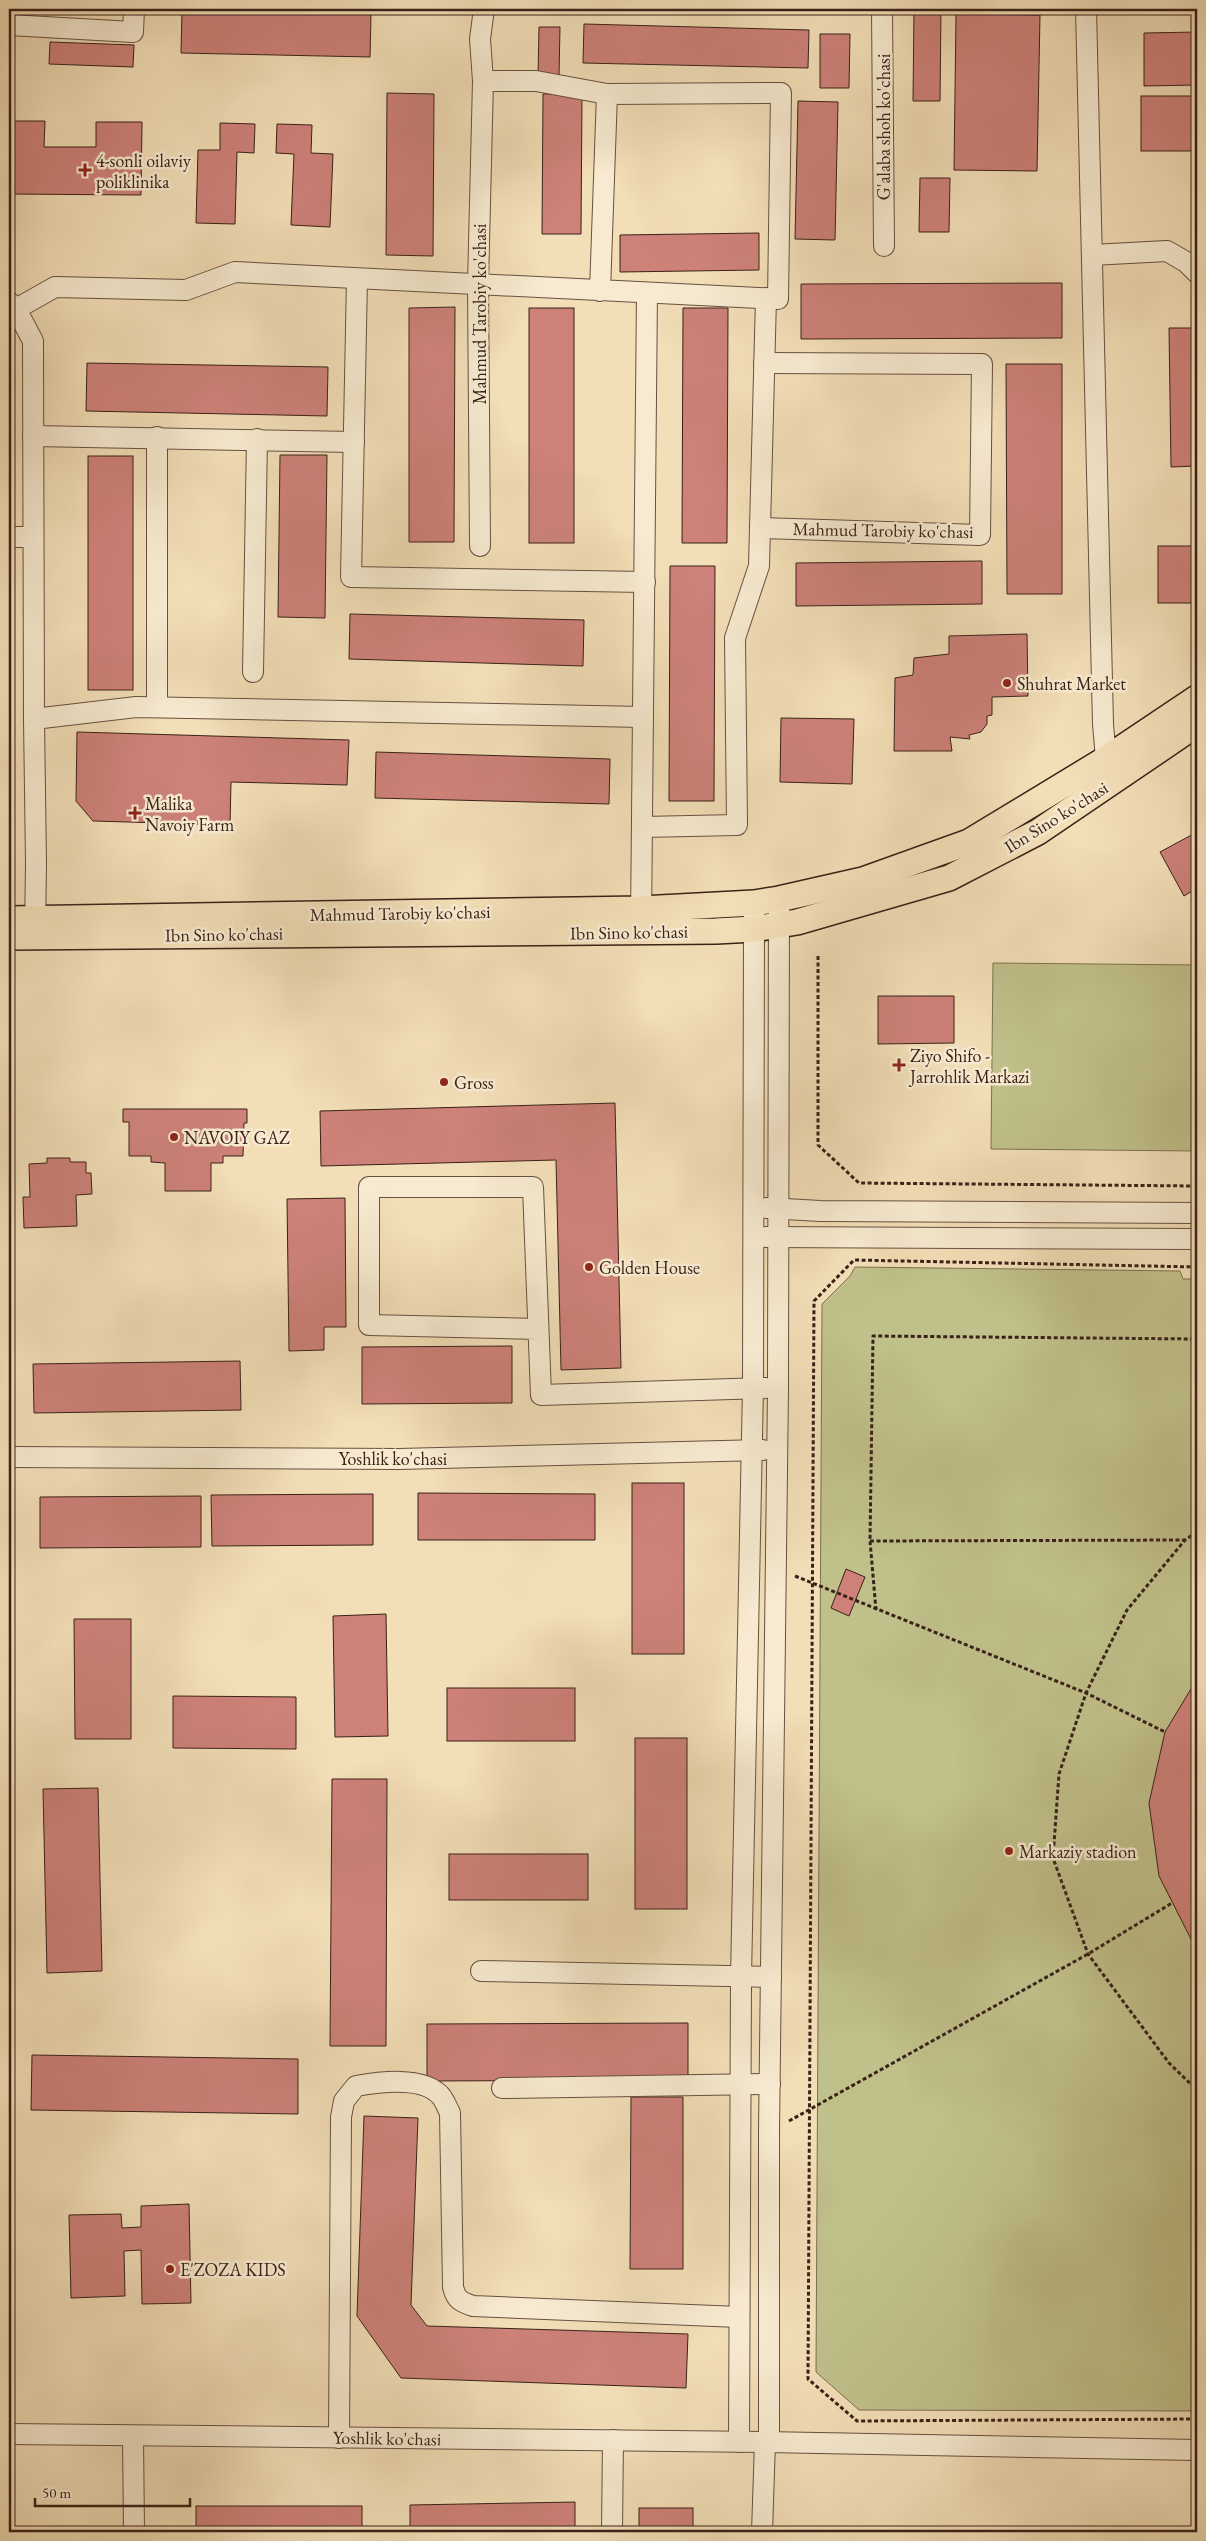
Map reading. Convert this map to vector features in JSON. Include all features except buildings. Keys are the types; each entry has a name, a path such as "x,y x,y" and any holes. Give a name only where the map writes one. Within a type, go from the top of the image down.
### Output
{"main road":[{"name":"Mahmud Tarobiy ko'chasi","path":"9,919 35,927 641,920 779,899 863,880 969,842 1112,769 1197,698"},
{"name":"Ibn Sino ko'chasi","path":"641,920 754,929 778,926 949,878 1038,832 1112,769 1197,724"},
{"path":"9,937 35,927"}],"street":[{"path":"9,25 133,32 134,9"},
{"name":"Mahmud Tarobiy ko'chasi","path":"480,546 478,284 483,81 480,39 484,9"},
{"name":"G'alaba shoh ko'chasi","path":"882,9 884,246"},
{"path":"1086,9 1103,724 1112,769"},
{"path":"483,81 536,81 607,94 781,93 772,299 764,363 759,566 735,638 737,825 642,827"},
{"path":"600,291 607,94"},
{"path":"1092,255 1167,251 1193,262"},
{"path":"35,927 34,341 13,306 55,287 186,290 235,272 772,299"},
{"path":"357,279 351,577 645,582"},
{"path":"641,920 647,293"},
{"name":"Mahmud Tarobiy ko'chasi","path":"760,528 980,535 982,364 764,363"},
{"path":"33,436 354,442"},
{"path":"157,437 157,707"},
{"path":"253,672 257,439"},
{"path":"9,537 33,537"},
{"path":"34,719 136,707 643,717"},
{"path":"762,2532 767,2442 778,1450 779,899"},
{"path":"739,2442 741,1977 752,1451 754,903"},
{"path":"538,1330 369,1325 369,1187 533,1187 541,1396 778,1388"},
{"path":"754,1208 820,1211 1194,1212 1194,1239 754,1237"},
{"name":"Yoshlik ko'chasi","path":"9,1457 399,1459 778,1450"},
{"path":"481,1972 771,1977"},
{"path":"339,2438 341,2117 344,2101 356,2086 387,2081 416,2083 440,2095 450,2113 453,2287 455,2297 462,2302 473,2306 739,2317"},
{"path":"502,2088 770,2084"},
{"name":"Yoshlik ko'chasi","path":"9,2434 767,2442 1197,2450"},
{"path":"133,2436 134,2532"},
{"path":"612,2532 613,2440"}],"path":[{"path":"818,956 818,1145 860,1183 1197,1186"},
{"path":"1197,1279 1196,1267 854,1260 814,1301 808,2379 857,2421 1197,2419"},
{"path":"876,1610 870,1542 873,1336 1197,1339"},
{"path":"1197,1532 1186,1540 1127,1610 1086,1693 1059,1774 1053,1858 1088,1954 1169,2063 1197,2090"},
{"path":"870,1542 1186,1540"},
{"path":"776,1568 876,1610 1086,1693 1165,1732"},
{"path":"769,2132 1088,1954 1172,1903"}],"green space":[{"path":"993,963 1197,965 1197,1151 991,1149"},
{"name":"Markaziy stadion","path":"855,1267 1180,1271 1183,1279 1197,1279 1197,2411 859,2410 816,2372 822,1304 850,1276"}],"place":[{"name":"4-sonli oilaviy poliklinika","path":"85,170"},
{"name":"Shuhrat Market","path":"1007,683"},
{"name":"Malika Navoiy Farm","path":"135,813"},
{"name":"Ziyo Shifo - Jarrohlik Markazi","path":"899,1065"},
{"name":"Gross","path":"444,1082"},
{"name":"NAVOIY GAZ","path":"174,1137"},
{"name":"Golden House","path":"589,1267"},
{"name":"Markaziy stadion","path":"1009,1851"},
{"name":"E'ZOZA KIDS","path":"170,2269"}]}
